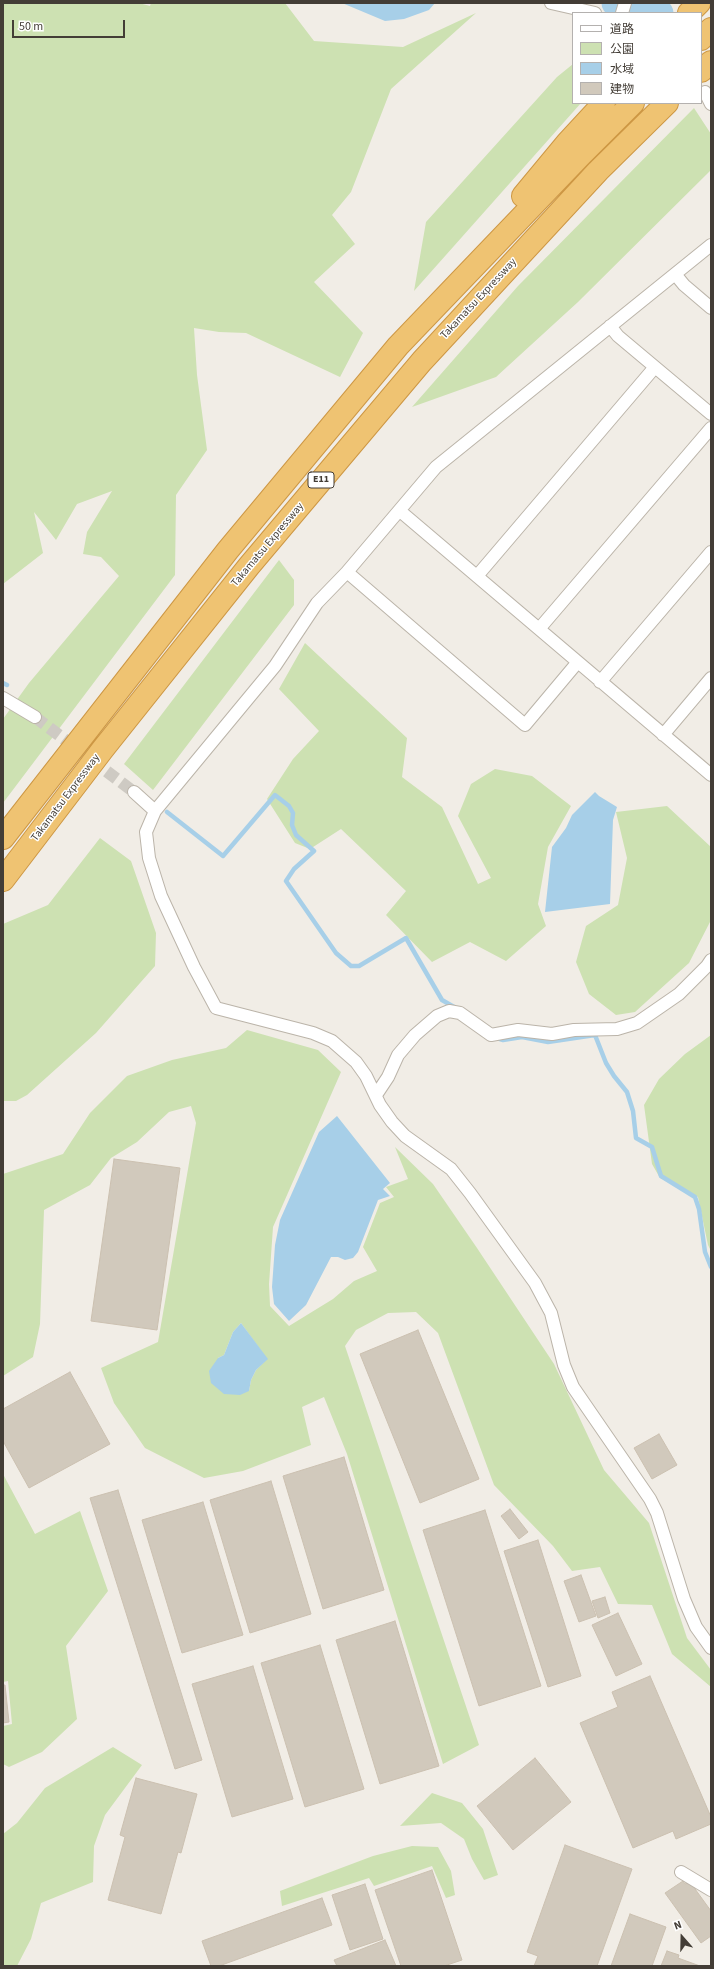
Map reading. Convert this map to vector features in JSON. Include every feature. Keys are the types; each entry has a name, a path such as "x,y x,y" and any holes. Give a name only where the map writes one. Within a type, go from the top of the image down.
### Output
{"highway":[{"path":"690,12 698,3"},
{"path":"702,38 711,29"},
{"path":"703,82 711,62"},
{"path":"398,346 567,143 603,104"},
{"name":"Takamatsu Expressway","path":"3,838 228,550 398,346 580,155 632,104"},
{"name":"Takamatsu Expressway","path":"3,880 103,749 249,566 422,361 598,171 666,104"}],"street":[{"path":"551,3 591,12"},
{"path":"703,82 711,104"},
{"path":"711,245 436,467 347,572 317,603 275,666 155,811 146,832 149,858 161,896 194,967 216,1008 314,1033 332,1041 356,1062 392,1122 405,1136 451,1168 535,1283 551,1313 564,1365 573,1387 650,1499 657,1514 684,1600 696,1627 711,1648"},
{"path":"675,274 684,285 711,308"},
{"path":"610,326 618,336 711,414"},
{"path":"477,576 655,367"},
{"path":"539,629 711,428"},
{"path":"400,511 577,663 711,775"},
{"path":"600,682 711,552"},
{"path":"347,572 525,725 577,663"},
{"path":"664,735 711,678"},
{"path":"3,698 35,717"},
{"path":"134,792 155,811"},
{"path":"376,1095 388,1077 398,1055 415,1035 437,1016 448,1011 460,1012 491,1035 518,1030 552,1034 574,1030 617,1030 637,1023 679,994 711,960"},
{"path":"681,1872 711,1890"}],"green space":[{"path":"3,3 139,3 150,6 151,3 285,3 314,41 403,47 476,13 391,89 351,192 332,215 355,244 314,282 363,333 340,377 246,333 219,332 194,328 197,375 207,450 176,495 175,575 3,803 3,719 29,683 119,576 101,557 83,554 87,532 112,491 77,504 56,540 34,512 43,553 3,584"},
{"path":"572,65 572,104 580,104 414,291 426,222 557,77"},
{"path":"694,108 711,134 711,170 578,302 496,377 412,407 518,286"},
{"path":"279,560 294,580 294,605 153,790 124,764"},
{"path":"305,643 407,738 402,777 442,807 478,884 491,878 458,816 471,784 495,769 532,776 571,806 548,847 538,904 546,926 506,961 470,942 432,962 386,915 406,891 341,829 310,849 295,843 267,799 293,759 319,731 279,689"},
{"path":"667,806 711,847 711,920 689,963 635,1012 616,1015 589,994 576,962 586,926 618,905 627,858 616,812"},
{"path":"100,838 131,861 156,933 155,966 96,1033 27,1095 16,1101 3,1101 3,924 48,905"},
{"path":"247,1030 318,1050 341,1072 273,1227 269,1284 270,1306 289,1326 333,1299 354,1281 377,1271 363,1247 380,1203 394,1197 386,1187 408,1179 395,1147 433,1184 477,1248 554,1364 604,1470 649,1523 687,1638 711,1670 711,1687 672,1654 652,1605 618,1604 600,1567 572,1571 553,1546 494,1485 438,1333 416,1312 388,1313 356,1330 345,1346 479,1745 443,1764 347,1454 324,1397 302,1407 311,1445 243,1471 204,1478 145,1448 114,1403 101,1368 158,1342 196,1123 191,1106 169,1112 137,1142 111,1158 90,1185 44,1210 40,1324 33,1357 3,1376 3,1174 63,1154 90,1113 127,1076 172,1060 226,1048","holes":["241,1323 267,1359 256,1370 251,1380 249,1391 218,1358 224,1355 233,1332"]},
{"path":"711,1035 711,1251 708,1245 698,1197 660,1178 652,1164 644,1105 659,1079 685,1054"},
{"path":"3,1474 35,1534 80,1511 108,1591 66,1646 77,1719 42,1752 9,1767 3,1764 3,1726 12,1724 8,1681 3,1682"},
{"path":"113,1747 142,1765 105,1815 94,1846 93,1882 41,1903 31,1939 17,1966 3,1966 3,1834 17,1823 45,1788"},
{"path":"432,1793 462,1803 483,1829 498,1875 484,1880 472,1859 464,1839 441,1823 400,1826"},
{"path":"412,1846 438,1847 451,1871 455,1895 446,1898 432,1866 374,1886 369,1878 282,1906 280,1891 373,1856"}],"water":[{"path":"342,3 435,3 429,10 404,19 385,21"},
{"path":"595,792 617,807 613,820 610,904 545,912 552,847 566,828 572,815"},
{"path":"337,1116 390,1183 383,1189 390,1196 378,1200 358,1252 353,1258 345,1260 338,1257 331,1257 306,1305 289,1321 274,1304 272,1287 275,1245 280,1220 319,1132"},
{"path":"241,1323 268,1359 256,1370 251,1380 249,1391 240,1395 224,1394 211,1383 209,1371 218,1358 224,1355 233,1332"}],"building":[{"path":"114,1159 180,1168 157,1330 91,1321"},
{"path":"418,1330 479,1479 420,1503 360,1354"},
{"path":"70,1372 110,1444 29,1488 3,1441 3,1409"},
{"path":"659,1434 677,1465 652,1479 634,1448"},
{"path":"344,1457 384,1590 323,1609 283,1476"},
{"path":"271,1481 311,1614 250,1633 210,1500"},
{"path":"118,1490 202,1760 175,1769 90,1498"},
{"path":"203,1502 243,1635 182,1653 142,1520"},
{"path":"510,1509 528,1532 519,1539 501,1516"},
{"path":"485,1510 541,1686 479,1706 423,1530"},
{"path":"538,1540 581,1676 548,1687 504,1551"},
{"path":"581,1575 596,1616 579,1622 564,1581"},
{"path":"605,1597 610,1613 598,1618 592,1601"},
{"path":"618,1613 642,1664 616,1676 592,1625"},
{"path":"395,1621 439,1766 380,1784 336,1640"},
{"path":"320,1645 364,1789 305,1807 261,1663"},
{"path":"253,1666 293,1799 232,1817 192,1684"},
{"path":"650,1676 711,1817 711,1824 676,1839 673,1831 633,1848 580,1723 618,1707 612,1692"},
{"path":"3,1685 5,1685 9,1722 3,1723"},
{"path":"535,1758 571,1802 513,1850 477,1806"},
{"path":"136,1778 197,1794 181,1853 178,1852 161,1914 108,1900 125,1837 120,1835"},
{"path":"565,1845 632,1869 597,1966 534,1966 538,1956 527,1952"},
{"path":"432,1870 462,1960 444,1966 401,1966 375,1890"},
{"path":"683,1881 685,1884 690,1882 711,1911 711,1936 701,1943 665,1893"},
{"path":"365,1884 383,1939 350,1950 332,1895"},
{"path":"322,1898 332,1925 219,1966 211,1966 202,1941"},
{"path":"630,1914 666,1927 652,1966 611,1966"},
{"path":"385,1940 396,1966 337,1966 334,1960"},
{"path":"667,1951 679,1955 678,1958 700,1966 661,1966"}],"waterway":[{"path":"615,3 656,12"},
{"path":"3,683 7,685"},
{"path":"167,812 223,856 275,795 289,806 293,813 292,825 296,835 314,851 294,869 286,881 336,953 351,966 359,966 406,938 442,1000 454,1007"},
{"path":"497,1038 503,1040 522,1037 548,1042 595,1035 606,1063 627,1092 633,1111 636,1138 652,1147 661,1176 695,1197 699,1209 705,1252 711,1267"}],"tunnel":[{"path":"35,717 134,792"}]}
